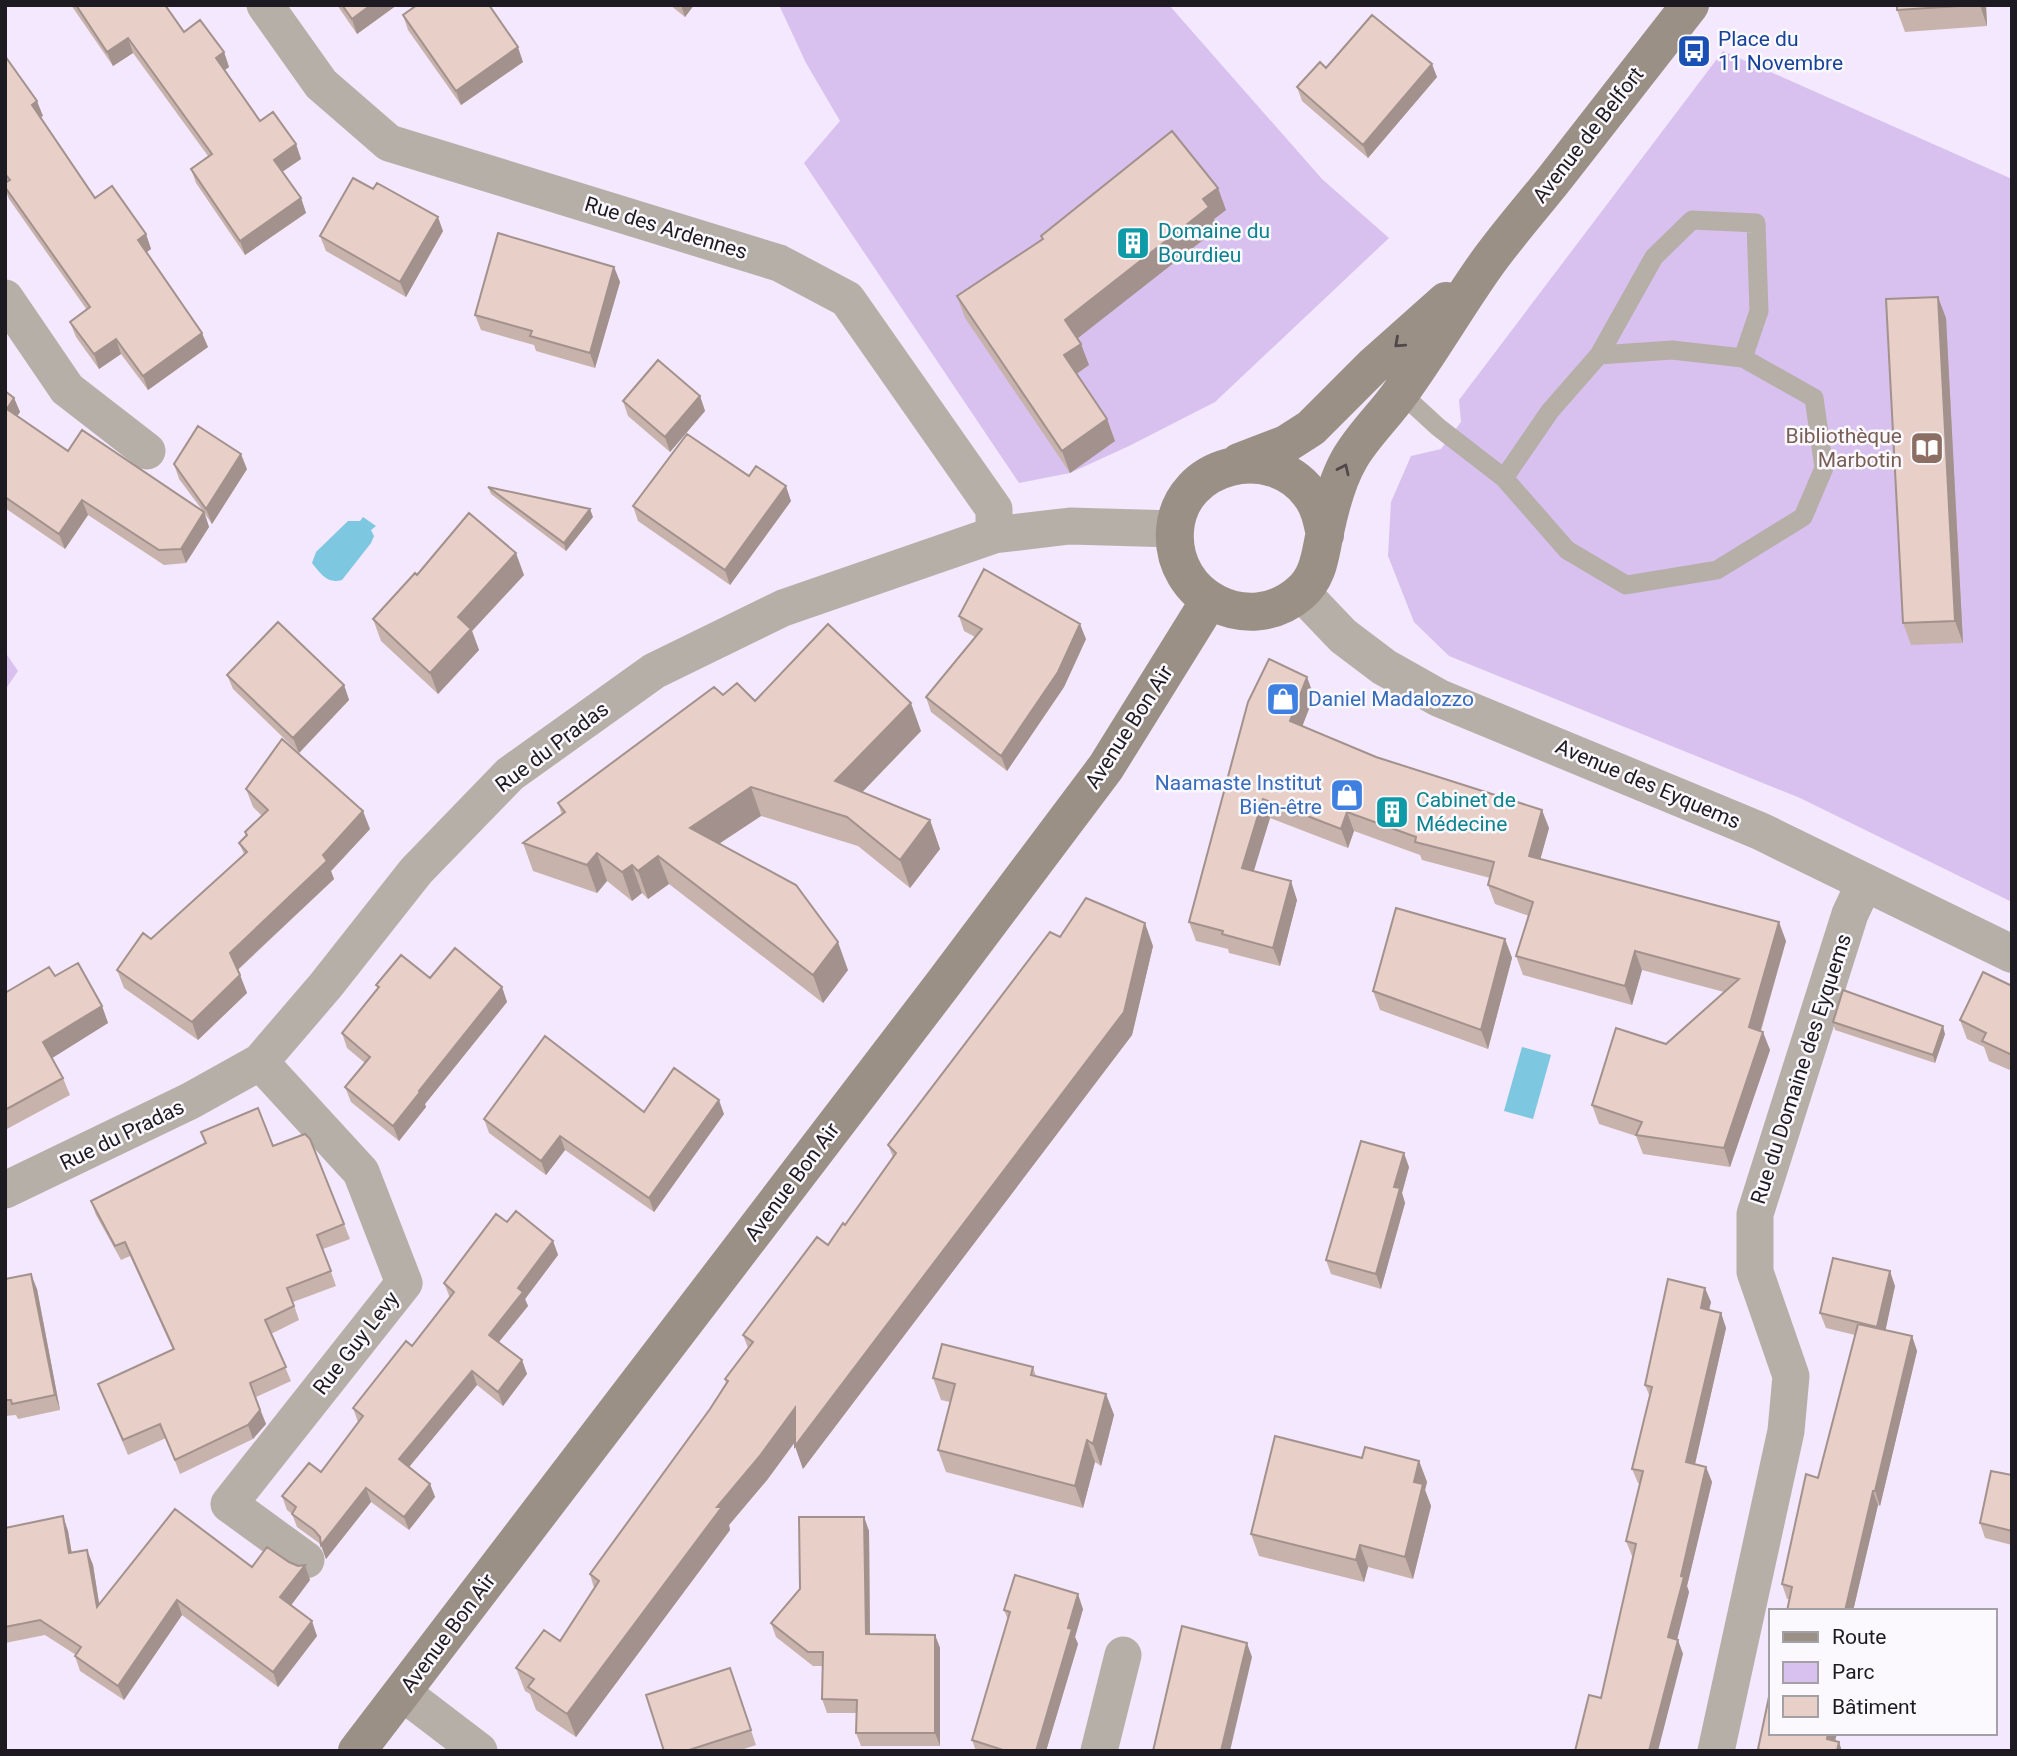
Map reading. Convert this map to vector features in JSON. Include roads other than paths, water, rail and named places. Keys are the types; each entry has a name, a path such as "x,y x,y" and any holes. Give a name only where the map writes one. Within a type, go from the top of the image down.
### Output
{"main road":[{"name":"Avenue de Belfort","path":"1325,534 1337,485 1361,440 1401,393 1486,264 1690,5"},
{"name":"Avenue de Belfort","path":"1232,464 1286,443 1311,428 1373,366 1486,264"},
{"path":"1254,463 1276,468 1295,478 1310,494 1321,513 1325,534 1322,556 1314,576 1301,592 1281,606 1257,612 1232,611 1209,601 1193,587 1182,570 1175,550 1175,529 1181,506 1193,488 1211,473 1232,464 1254,463"},
{"name":"Avenue Bon Air","path":"357,1750 1099,776 1209,601"}],"street":[{"name":"Rue des Ardennes","path":"265,5 321,84 389,143 779,263 847,299 993,509 993,535"},
{"path":"5,298 67,389 148,451"},
{"name":"Rue du Pradas","path":"5,1190 190,1101 260,1062 326,985 416,871 510,774 654,671 783,608 993,535 1070,526 1175,529"},
{"name":"Avenue des Eyquems","path":"1301,592 1328,622 1384,667 1438,698 1760,831 2012,954"},
{"name":"Rue du Domaine des Eyquems","path":"1716,1751 1786,1431 1791,1376 1755,1272 1755,1214 1850,914 1865,882"},
{"name":"Rue Guy Levy","path":"260,1062 361,1172 404,1283 229,1504 306,1560"},
{"path":"1099,1751 1123,1655"},
{"path":"403,1693 479,1751"}],"lane":[{"path":"1504,478 1550,411 1599,355 1654,257 1692,220 1756,223 1759,311 1744,358"},
{"path":"1401,393 1438,427 1504,478 1567,550 1626,585 1717,570 1803,517 1824,468 1814,398 1744,358 1672,350 1599,355"}],"water":[{"path":"363,517 376,526 371,530 374,536 371,543 342,580 328,579 312,563 316,552 348,521 360,521"},
{"path":"1522,1047 1551,1055 1533,1119 1504,1111"}],"place":[{"name":"Place du 11 Novembre","path":"1694,51"},
{"name":"Domaine du Bourdieu","path":"1133,243"},
{"name":"Bibliothèque Marbotin","path":"1927,448"},
{"name":"Daniel Madalozzo","path":"1283,699"},
{"name":"Naamaste Institut Bien-être","path":"1347,795"},
{"name":"Cabinet de Médecine","path":"1392,812"}]}
